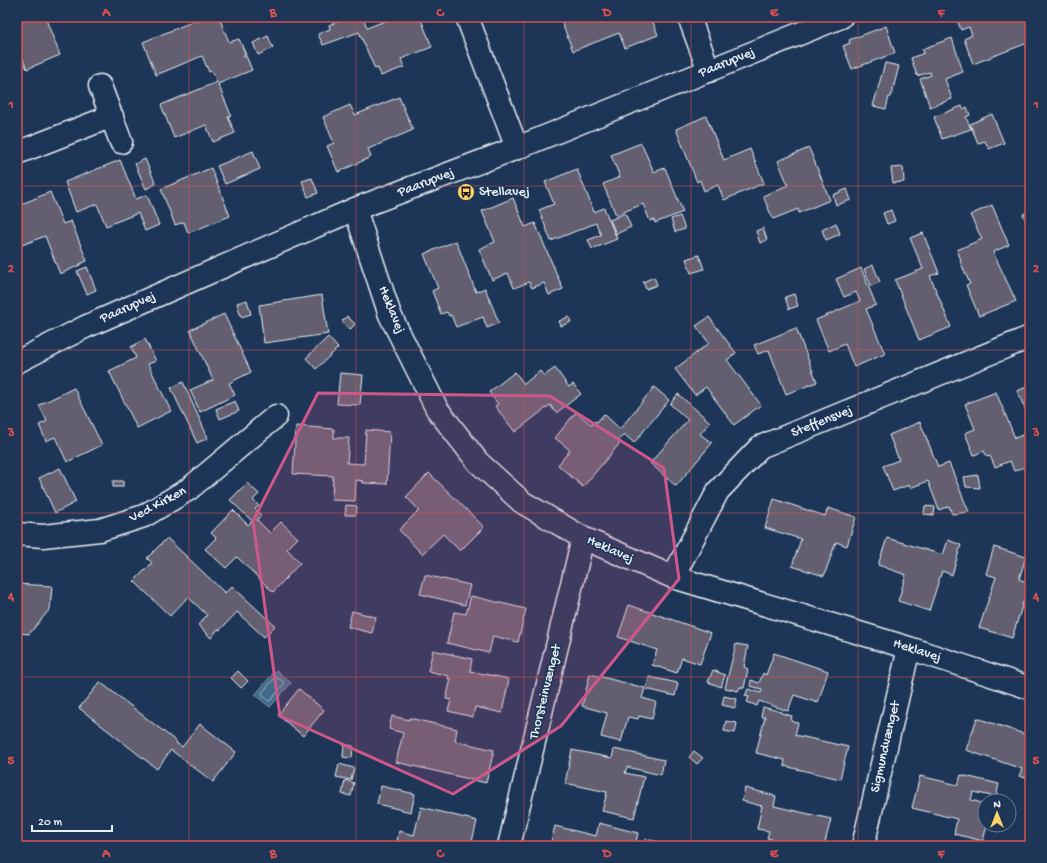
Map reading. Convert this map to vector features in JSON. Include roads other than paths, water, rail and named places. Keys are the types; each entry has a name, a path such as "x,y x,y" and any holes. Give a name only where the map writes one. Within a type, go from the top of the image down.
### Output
{"street":[{"path":"467,17 517,148"},
{"path":"689,17 708,71"},
{"name":"Paarupvej","path":"17,362 85,327 355,210 517,148 841,17"},
{"path":"100,86 121,142"},
{"path":"17,153 112,116"},
{"name":"Heklavej","path":"355,210 390,315 437,409 478,462 522,502 583,538 673,577 909,648 1030,688"},
{"name":"Steffensvej","path":"673,577 718,491 760,447 1030,337"},
{"name":"Ved Kirken","path":"17,534 43,536 100,530 144,516 190,489 276,416"},
{"name":"Thorsteinvænget","path":"509,846 583,538"},
{"name":"Sigmundvænget","path":"863,846 909,648"}],"water":[{"path":"276,670 291,683 270,707 255,695"}],"place":[{"name":"Stellavej","path":"466,192"}]}
